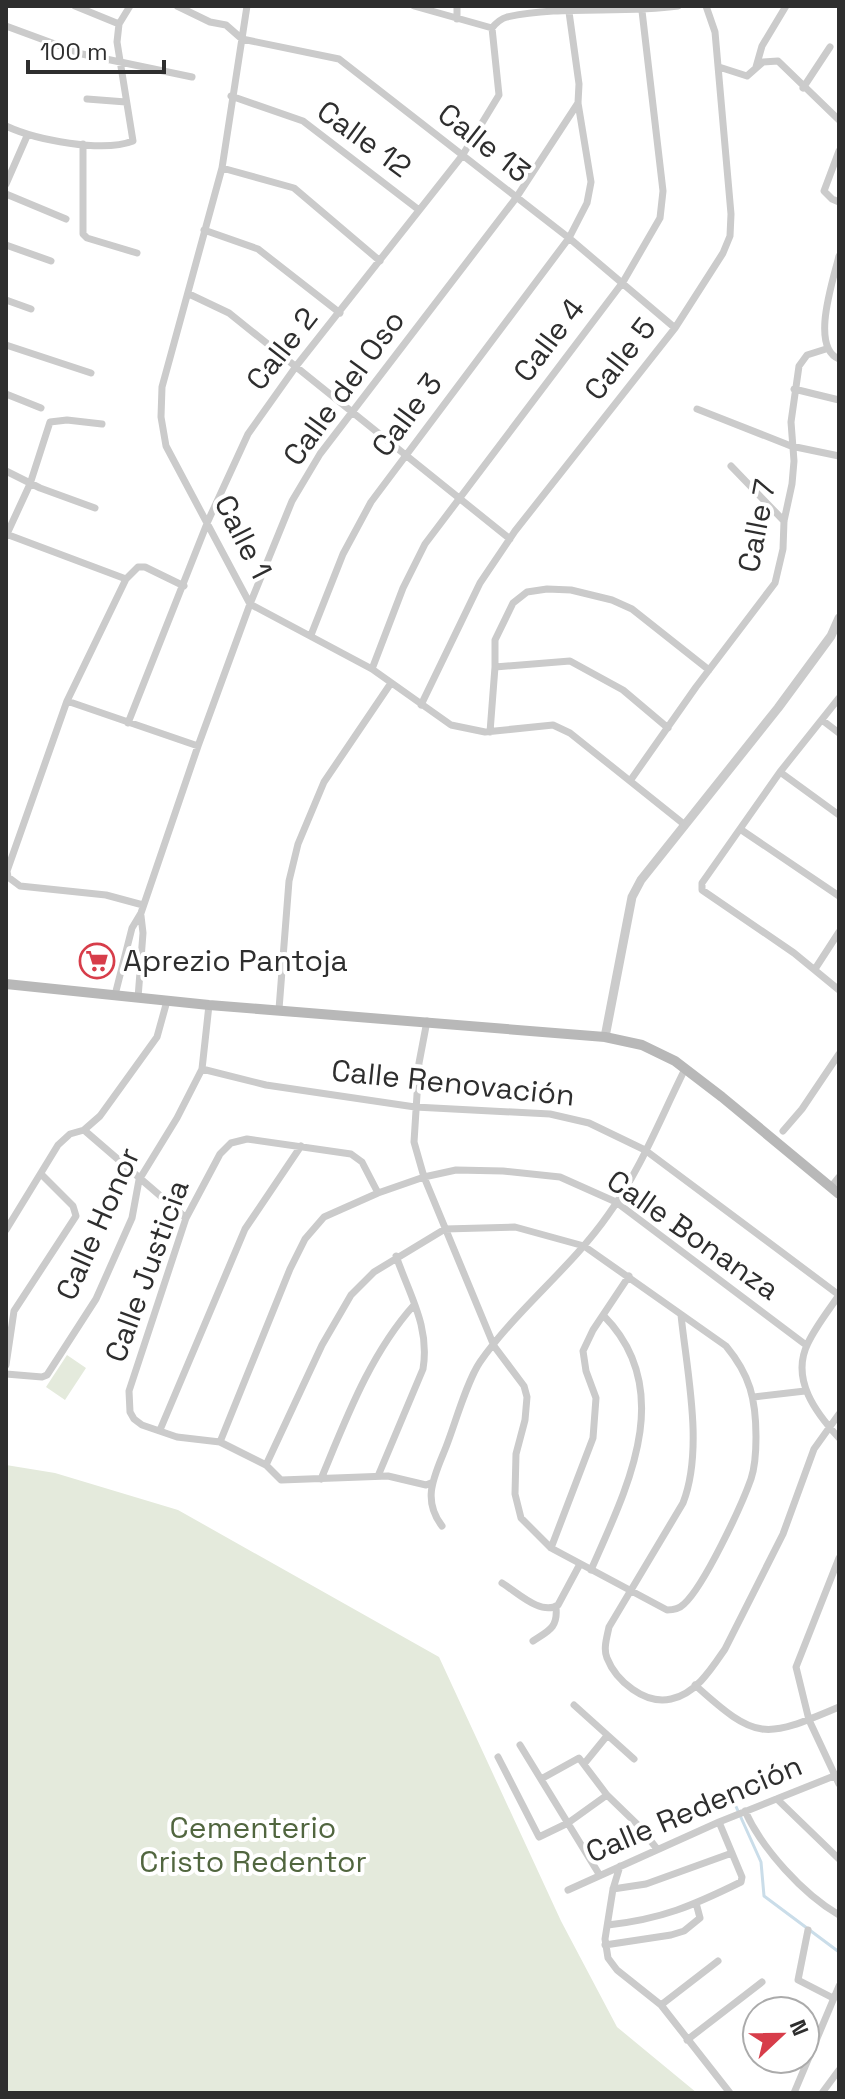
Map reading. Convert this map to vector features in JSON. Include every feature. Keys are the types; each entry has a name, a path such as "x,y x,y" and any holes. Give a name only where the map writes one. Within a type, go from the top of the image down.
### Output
{"main road":[{"path":"6,984 209,1005 605,1037 642,1045 685,1069 835,1191"}],"street":[{"path":"75,6 119,24"},
{"path":"6,126 27,136 83,144 108,145 133,141 117,42 119,24 130,6"},
{"name":"Calle 13","path":"177,6 210,22 226,25 242,39 339,59 569,238 675,328"},
{"name":"Calle 1","path":"247,6 222,168 162,387 161,417 166,446 250,604 372,669 451,725 490,732 553,725 570,733 685,825"},
{"path":"414,6 492,28 504,17 554,9 569,12 642,11 678,6"},
{"path":"457,6 457,19"},
{"path":"504,17 506,6"},
{"name":"Calle 5","path":"421,705 480,583 510,539 675,328 723,253 730,236 731,214 719,67 715,32 706,6"},
{"path":"756,67 762,46 786,6"},
{"name":"Calle 4","path":"372,669 403,588 425,544 623,282 660,218 663,191 642,11"},
{"name":"Calle 3","path":"311,635 343,554 371,502 569,238 583,214 591,182 578,103 579,84 569,12"},
{"path":"6,26 70,50 192,77"},
{"name":"Calle 2","path":"128,723 208,521 248,434 297,365 462,156 499,95 492,28"},
{"path":"803,88 830,47"},
{"path":"719,67 747,76 763,62 778,61 839,120"},
{"name":"Calle 12","path":"231,96 303,121 419,210"},
{"path":"87,99 126,102"},
{"name":"Calle del Oso","path":"115,995 132,928 142,909 250,604 292,501 320,454 516,198 578,103"},
{"path":"7,178 27,136"},
{"path":"83,144 83,234 87,238 137,253"},
{"path":"839,151 824,191 839,202"},
{"path":"222,168 294,188 380,261"},
{"path":"6,194 66,219"},
{"path":"204,230 258,249 340,313"},
{"path":"6,245 51,261"},
{"path":"839,256 823,333 826,349 839,359"},
{"path":"189,294 229,313 510,539"},
{"path":"6,300 31,309"},
{"path":"6,345 91,373"},
{"name":"Calle 7","path":"630,781 775,583 783,549 784,521 793,473 794,389 799,366 807,355 826,349"},
{"path":"794,389 839,400"},
{"path":"6,394 41,408"},
{"path":"697,409 791,446 839,456"},
{"path":"102,424 67,420 50,422 30,484 6,534 126,579"},
{"path":"731,466 784,521"},
{"path":"6,471 30,484 95,508"},
{"path":"142,909 106,895 20,886 8,877 8,864 67,701 126,579 138,567 145,567 184,586"},
{"path":"490,732 495,640 513,603 527,592 547,589 596,594 632,609 709,670"},
{"path":"605,1037 632,897 641,880 778,708 831,636 839,618"},
{"path":"495,667 570,661 623,690 668,728"},
{"path":"279,1009 289,881 298,844 324,782 391,683"},
{"path":"839,698 780,772 702,883 702,890 815,969 839,990"},
{"path":"67,701 198,746"},
{"path":"822,720 839,733"},
{"path":"780,772 839,815"},
{"path":"740,829 839,896"},
{"name":"Calle del Oso","path":"138,998 142,909"},
{"path":"815,969 839,932"},
{"path":"6,1230 58,1145 70,1134 84,1130 100,1116 157,1037 167,1001"},
{"name":"Calle Honor","path":"6,1374 47,1375 96,1299 132,1218 139,1180 177,1118 202,1069 209,1005"},
{"path":"266,1465 337,1315 358,1287 396,1256 445,1229 515,1227 584,1246 726,1346 743,1367 754,1397 756,1437 752,1477 703,1578 684,1604 675,1610 667,1610 551,1548 521,1518 515,1494 516,1454 527,1397 524,1386 494,1346 445,1229 424,1177 414,1142 415,1107 427,1021"},
{"path":"783,1131 802,1109 839,1054"},
{"name":"Calle Renovación","path":"202,1069 266,1085 415,1107 550,1114 589,1123 645,1150 839,1295"},
{"path":"442,1526 431,1507 431,1483 478,1364 502,1332 584,1246 616,1202 685,1069"},
{"path":"84,1130 186,1218"},
{"name":"Calle Justicia","path":"160,1430 142,1425 134,1419 129,1391 186,1218 220,1154 231,1143 247,1139 351,1154 362,1162 378,1193"},
{"path":"301,1146 245,1229 160,1430 177,1437 220,1442 266,1465 281,1480 378,1476 426,1485 431,1483"},
{"name":"Calle Bonanza","path":"220,1442 290,1269 305,1239 324,1217 378,1193 456,1170 560,1177 616,1202 806,1345"},
{"path":"6,1365 10,1311 76,1216 73,1206 41,1174"},
{"path":"835,1191 839,1177"},
{"path":"378,1476 423,1369 426,1338 396,1256"},
{"path":"551,1548 593,1438 596,1398 586,1371 583,1351 629,1276"},
{"path":"839,1295 806,1345 805,1391 815,1410 839,1438"},
{"path":"321,1479 351,1409 393,1328 414,1305"},
{"path":"591,1570 629,1485 642,1429 640,1381 632,1351 620,1331 603,1315"},
{"path":"681,1315 691,1411 691,1484 683,1503 609,1627 606,1640 605,1656 617,1675 635,1691 654,1699 671,1700 684,1694 725,1649 783,1534 814,1449 839,1414"},
{"path":"754,1397 805,1391"},
{"path":"839,1558 796,1667 809,1720 839,1784"},
{"path":"533,1641 551,1632 557,1619 556,1608 580,1564"},
{"path":"502,1583 542,1608 556,1608"},
{"path":"695,1685 719,1707 756,1730 769,1731 809,1720 839,1707"},
{"path":"574,1705 634,1759"},
{"path":"584,1764 606,1737"},
{"path":"520,1745 599,1874"},
{"path":"498,1757 538,1835 544,1837 607,1795"},
{"path":"541,1779 578,1758 657,1849"},
{"name":"Calle Redención","path":"568,1890 723,1820 836,1775"},
{"path":"777,1799 839,1859"},
{"path":"743,1812 757,1836 806,1890 839,1915"},
{"path":"608,1925 655,1918 696,1903 742,1880 723,1820"},
{"path":"613,1889 646,1884 732,1853"},
{"path":"620,1866 613,1889 605,1945 608,1958 617,1970 661,2005 730,2093"},
{"path":"605,1945 684,1931 700,1918 696,1903"},
{"path":"808,1930 798,1980 833,1998"},
{"path":"661,2005 718,1961"},
{"path":"687,2040 762,1982"},
{"path":"794,2093 839,1986"},
{"path":"822,2093 839,2070"}],"green space":[{"path":"67,1355 86,1368 65,1400 46,1387"},
{"name":"Cementerio Cristo Redentor","path":"6,1465 55,1473 178,1510 439,1657 561,1921 617,2027 697,2093 6,2093"}],"waterway":[{"path":"729,1791 761,1862 764,1896 839,1952"}],"place":[{"name":"Aprezio Pantoja","path":"97,961"}]}
